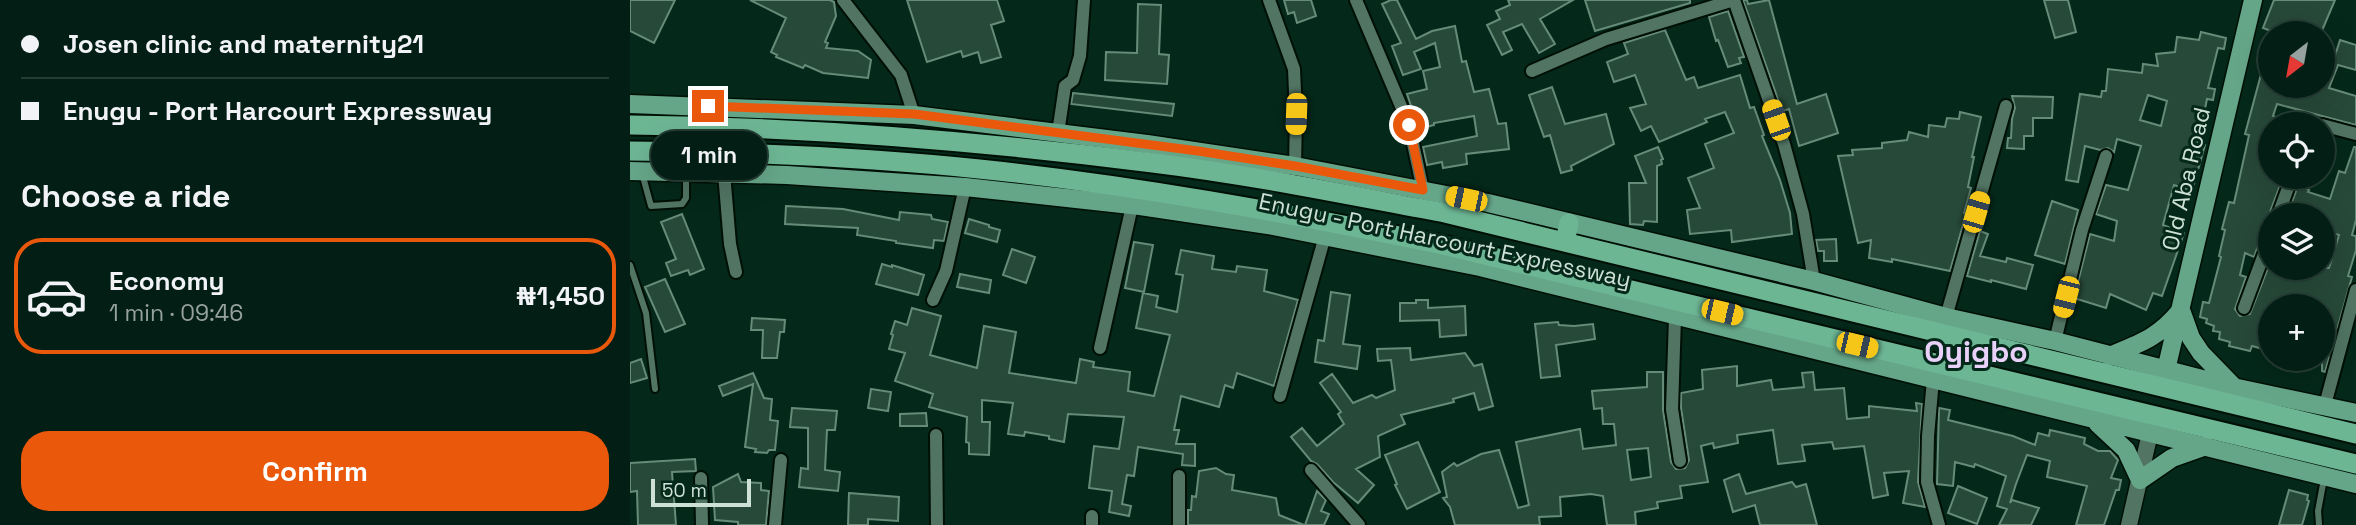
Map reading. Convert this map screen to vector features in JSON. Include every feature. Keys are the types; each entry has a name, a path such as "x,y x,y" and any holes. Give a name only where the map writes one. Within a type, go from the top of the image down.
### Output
{"highway":[{"name":"Enugu - Port Harcourt Expressway","path":"630,125 852,133 1155,163 1298,185 1445,214 1567,233 2356,434"},
{"path":"979,169 982,144"},
{"name":"Enugu - Port Harcourt Expressway","path":"630,152 704,152 979,169 1293,215 1439,244 2356,464"}],"main road":[{"name":"Old Aba Road","path":"2166,370 2253,0"},
{"name":"Enugu - Port Harcourt Expressway","path":"630,104 914,114 1295,166 1423,190 1567,233 1814,281 1946,317 2055,341 2233,387 2356,413"},
{"name":"Enugu - Port Harcourt Expressway","path":"636,171 686,171 965,187 1268,225 1480,267 2356,484"},
{"path":"2109,356 2153,338 2167,327 2180,310 2196,346 2233,387"},
{"path":"2093,419 2126,450 2140,480 2172,458 2206,446"}],"street":[{"path":"843,0 901,75 914,114"},
{"path":"1058,132 1065,86 1073,80 1080,56 1084,0"},
{"path":"1269,0 1294,69 1295,166"},
{"path":"1356,0 1409,125 1423,190"},
{"path":"1532,71 1605,39 1734,0 1784,144 1803,214 1814,281"},
{"path":"1946,317 2006,106"},
{"path":"2335,129 2356,134"},
{"path":"2055,341 2082,230 2106,156"},
{"path":"724,173 730,244 736,272"},
{"path":"933,300 946,271 965,187"},
{"path":"1100,348 1132,206"},
{"path":"1280,396 1325,236"},
{"path":"2244,308 2258,270"},
{"path":"2325,405 2356,290"},
{"path":"1675,317 1672,409 1680,461"},
{"path":"1933,379 1927,482 1939,525"},
{"path":"2129,525 2150,433"},
{"path":"936,435 937,525"},
{"path":"775,525 781,460"},
{"path":"1311,470 1359,525"},
{"path":"1179,525 1180,476"},
{"path":"701,478 702,525"}],"lane":[{"path":"636,171 651,206 682,204 686,198 686,171"},
{"path":"630,265 646,313 654,389"},
{"path":"2319,525 2318,511 2324,475"}],"building":[{"path":"630,0 675,0 654,43 630,31"},
{"path":"750,0 834,2 836,16 825,42 828,43 826,48 858,51 871,60 868,78 823,73 776,57 777,55 771,52 786,18"},
{"path":"907,0 997,0 1004,21 991,25 1001,57 981,63 978,52 963,57 961,51 927,62"},
{"path":"1284,0 1311,0 1316,16 1297,23 1294,12 1288,14"},
{"path":"1397,0 1416,39 1432,31 1455,26 1462,62 1466,61 1474,92 1489,89 1498,124 1506,123 1509,149 1466,154 1467,164 1443,168 1442,162 1427,165 1423,147 1477,136 1474,116 1434,123 1419,129 1407,94 1427,89 1423,71 1440,67 1435,43 1414,52 1421,69 1403,75 1392,46 1401,43 1382,4"},
{"path":"1508,0 1573,0 1540,19 1555,44 1539,53 1522,24 1503,32 1512,50 1502,55 1487,25 1500,19 1496,11 1510,5"},
{"path":"1585,0 1690,0 1690,3 1595,31"},
{"path":"1743,0 1747,0 1748,4 1769,0 1797,104 1826,94 1838,133 1799,146 1789,109 1782,111"},
{"path":"2044,0 2068,0 2076,32 2055,38"},
{"path":"2274,0 2335,0 2326,21 2266,21"},
{"path":"1138,4 1161,5 1159,54 1169,55 1167,84 1105,80 1106,52 1137,53"},
{"path":"1728,11 1744,57 1739,58 1741,63 1728,67 1709,17"},
{"path":"1665,30 1686,80 1694,77 1698,88 1740,75 1750,108 1754,107 1764,135 1762,136 1780,180 1790,213 1792,234 1732,242 1731,230 1690,234 1687,210 1700,208 1688,178 1714,168 1705,144 1734,133 1725,112 1659,142 1651,126 1641,131 1630,108 1646,104 1635,75 1614,82 1607,62 1628,54 1624,43"},
{"path":"2201,32 2226,38 2224,49 2218,48 2208,88 2215,89 2213,100 2207,99 2198,143 2205,145 2192,191 2174,185 2163,225 2184,233 2162,296 2153,293 2146,310 2110,294 2106,308 2074,298 2090,234 2114,241 2117,221 2096,214 2106,185 2128,190 2141,146 2117,139 2114,152 2108,148 2100,150 2085,146 2078,182 2066,180 2080,94 2101,97 2102,91 2106,91 2108,69 2142,73 2143,64 2158,66 2156,54 2175,52 2177,37 2199,40","holes":["2148,95 2167,101 2161,126 2140,120"]},
{"path":"2340,40 2356,45 2356,70 2338,65 2335,73 2335,56"},
{"path":"2258,86 2258,98 2335,98 2335,90 2356,96 2356,125 2335,119 2335,112 2307,112 2277,104 2274,112 2258,112 2258,189 2279,189 2273,203 2258,203 2258,246 2254,257 2245,253 2240,275 2246,277 2235,309 2240,316 2250,314 2263,280 2335,280 2335,248 2339,235 2335,234 2335,203 2292,203 2297,189 2306,189 2330,199 2339,171 2345,173 2356,147 2356,220 2352,235 2356,236 2356,250 2348,276 2352,277 2335,337 2335,294 2258,294 2258,348 2252,346 2250,351 2229,346 2230,342 2219,339 2220,332 2213,331 2214,326 2206,323 2207,319 2200,317 2203,302 2209,303 2221,257 2219,256 2225,230 2222,229 2229,202 2234,203 2249,135 2245,134"},
{"path":"1552,87 1565,124 1606,114 1614,144 1571,166 1572,170 1561,173 1550,135 1544,137 1529,95"},
{"path":"1073,93 1174,104 1172,116 1071,104"},
{"path":"2012,96 2053,97 2052,118 2033,118 2033,136 2024,136 2024,149 2007,148 2015,108"},
{"path":"1960,112 1981,117 1972,157 1968,187 1971,188 1964,213 1966,214 1950,271 1892,259 1892,262 1869,258 1871,240 1858,243 1838,156 1853,155 1852,150 1882,148 1882,143 1907,140 1909,132 1928,137 1929,125 1945,127 1947,118 1959,119"},
{"path":"1658,147 1663,159 1662,164 1657,166 1657,222 1630,224 1629,183 1646,183 1635,156"},
{"path":"2052,201 2078,210 2065,264 2035,255"},
{"path":"786,206 843,209 899,220 900,212 931,215 932,219 948,222 944,241 934,240 933,248 857,235 858,228 785,224"},
{"path":"682,214 704,269 690,275 688,270 671,276 666,263 676,259 661,222"},
{"path":"969,219 1000,230 997,242 965,233"},
{"path":"1980,231 1988,234 1980,256 2006,262 2007,258 2033,265 2026,289 1967,276"},
{"path":"1836,239 1837,261 1824,261 1824,251 1818,251 1816,240"},
{"path":"1134,242 1153,245 1144,292 1125,288"},
{"path":"1012,249 1035,257 1026,283 1003,275"},
{"path":"1181,250 1214,256 1212,269 1236,272 1237,266 1267,270 1264,291 1298,300 1274,386 1237,373 1233,388 1225,385 1219,407 1181,396 1174,430 1179,430 1176,444 1195,444 1195,466 1182,465 1183,454 1138,447 1134,476 1127,475 1122,504 1131,506 1129,516 1109,512 1112,491 1089,488 1094,446 1119,449 1124,417 1068,414 1064,442 1025,432 1024,436 1008,434 1013,403 982,400 982,422 990,422 989,455 969,454 969,443 966,442 967,417 929,407 933,394 895,381 905,353 889,349 893,335 891,334 895,321 907,325 912,308 941,316 930,355 977,368 984,326 1016,332 1009,373 1076,383 1080,359 1094,362 1093,367 1130,372 1128,391 1154,396 1170,335 1136,328 1143,293 1158,296 1156,307 1177,312 1183,275 1176,274"},
{"path":"882,264 924,275 918,295 876,284"},
{"path":"960,274 991,280 989,293 957,287"},
{"path":"665,279 685,324 665,332 645,287"},
{"path":"1331,292 1350,295 1343,344 1360,346 1357,369 1315,362 1318,340 1324,341"},
{"path":"1416,300 1428,300 1428,308 1465,306 1466,335 1440,337 1439,320 1400,321 1400,303 1416,303"},
{"path":"752,318 785,320 784,332 780,332 777,358 762,358 763,330 751,330"},
{"path":"1558,322 1559,325 1574,326 1593,324 1595,339 1556,345 1560,376 1541,378 1535,324"},
{"path":"1410,348 1411,360 1465,353 1474,366 1482,364 1493,406 1479,410 1474,393 1453,399 1454,402 1401,415 1405,424 1378,436 1380,457 1356,469 1374,485 1358,503 1311,461 1291,437 1302,428 1317,446 1344,424 1338,414 1341,412 1320,383 1332,374 1353,403 1372,395 1376,398 1395,390 1391,360 1378,361 1377,349"},
{"path":"641,359 647,378 630,383 630,363"},
{"path":"1737,366 1737,386 1771,380 1773,390 1804,387 1802,373 1813,372 1815,390 1844,388 1847,419 1869,417 1869,406 1917,411 1916,403 1922,404 1918,482 1925,507 1903,503 1909,471 1884,473 1888,495 1873,498 1864,446 1834,449 1832,442 1802,445 1805,461 1778,464 1773,430 1737,435 1738,443 1714,448 1713,443 1701,446 1708,482 1680,486 1682,498 1657,502 1658,508 1635,512 1636,525 1607,525 1603,496 1591,494 1560,497 1561,516 1539,517 1540,525 1455,525 1450,507 1443,498 1447,497 1442,472 1454,463 1457,466 1481,454 1499,450 1518,508 1529,505 1516,442 1580,429 1583,449 1616,445 1614,424 1603,424 1602,408 1594,409 1592,391 1647,387 1647,372 1663,372 1663,410 1671,462 1676,469 1685,468 1689,460 1681,393 1703,389 1702,370","holes":["1648,448 1651,477 1631,480 1627,450"]},
{"path":"753,373 764,398 772,399 770,420 778,421 775,450 769,450 767,453 755,452 756,449 745,447 753,384 723,396 719,386"},
{"path":"871,389 891,392 888,411 868,408"},
{"path":"792,408 837,411 835,430 827,430 825,470 840,472 838,491 799,487 801,468 808,469 808,428 790,427"},
{"path":"1939,408 1950,410 1948,420 2013,436 2035,445 2038,433 2049,436 2050,430 2085,438 2084,444 2098,451 2110,451 2118,460 2111,478 2121,480 2104,525 2076,525 2087,486 2047,477 2050,461 2027,455 2010,503 2012,500 2039,508 2031,525 1999,525 2007,509 1997,506 2006,476 1975,464 1974,467 1955,462 1953,486 1937,484"},
{"path":"926,413 927,426 900,426 900,414"},
{"path":"1418,442 1440,492 1407,509 1385,455"},
{"path":"695,459 696,471 672,472 676,525 638,525 637,491 630,492 630,463"},
{"path":"1216,468 1234,475 1232,490 1276,498 1279,515 1304,525 1188,525 1188,510 1191,510 1192,496 1196,497 1199,471"},
{"path":"738,474 741,482 761,483 761,490 769,491 766,525 738,525 738,522 715,520 713,487"},
{"path":"1739,474 1746,494 1792,482 1796,487 1806,484 1817,525 1760,525 1755,505 1733,512 1724,480"},
{"path":"1958,486 1987,498 1977,524 1948,513"},
{"path":"2289,490 2308,495 2309,501 2302,525 2279,525"},
{"path":"1317,491 1326,500 1321,511 1329,514 1324,525 1305,525"},
{"path":"849,493 899,497 898,521 868,519 868,525 848,525"}],"district":[{"name":"Oyigbo","path":"1976,351"}],"route":[{"path":"708,106 914,114 1198,151 1423,190 1409,125"}]}
